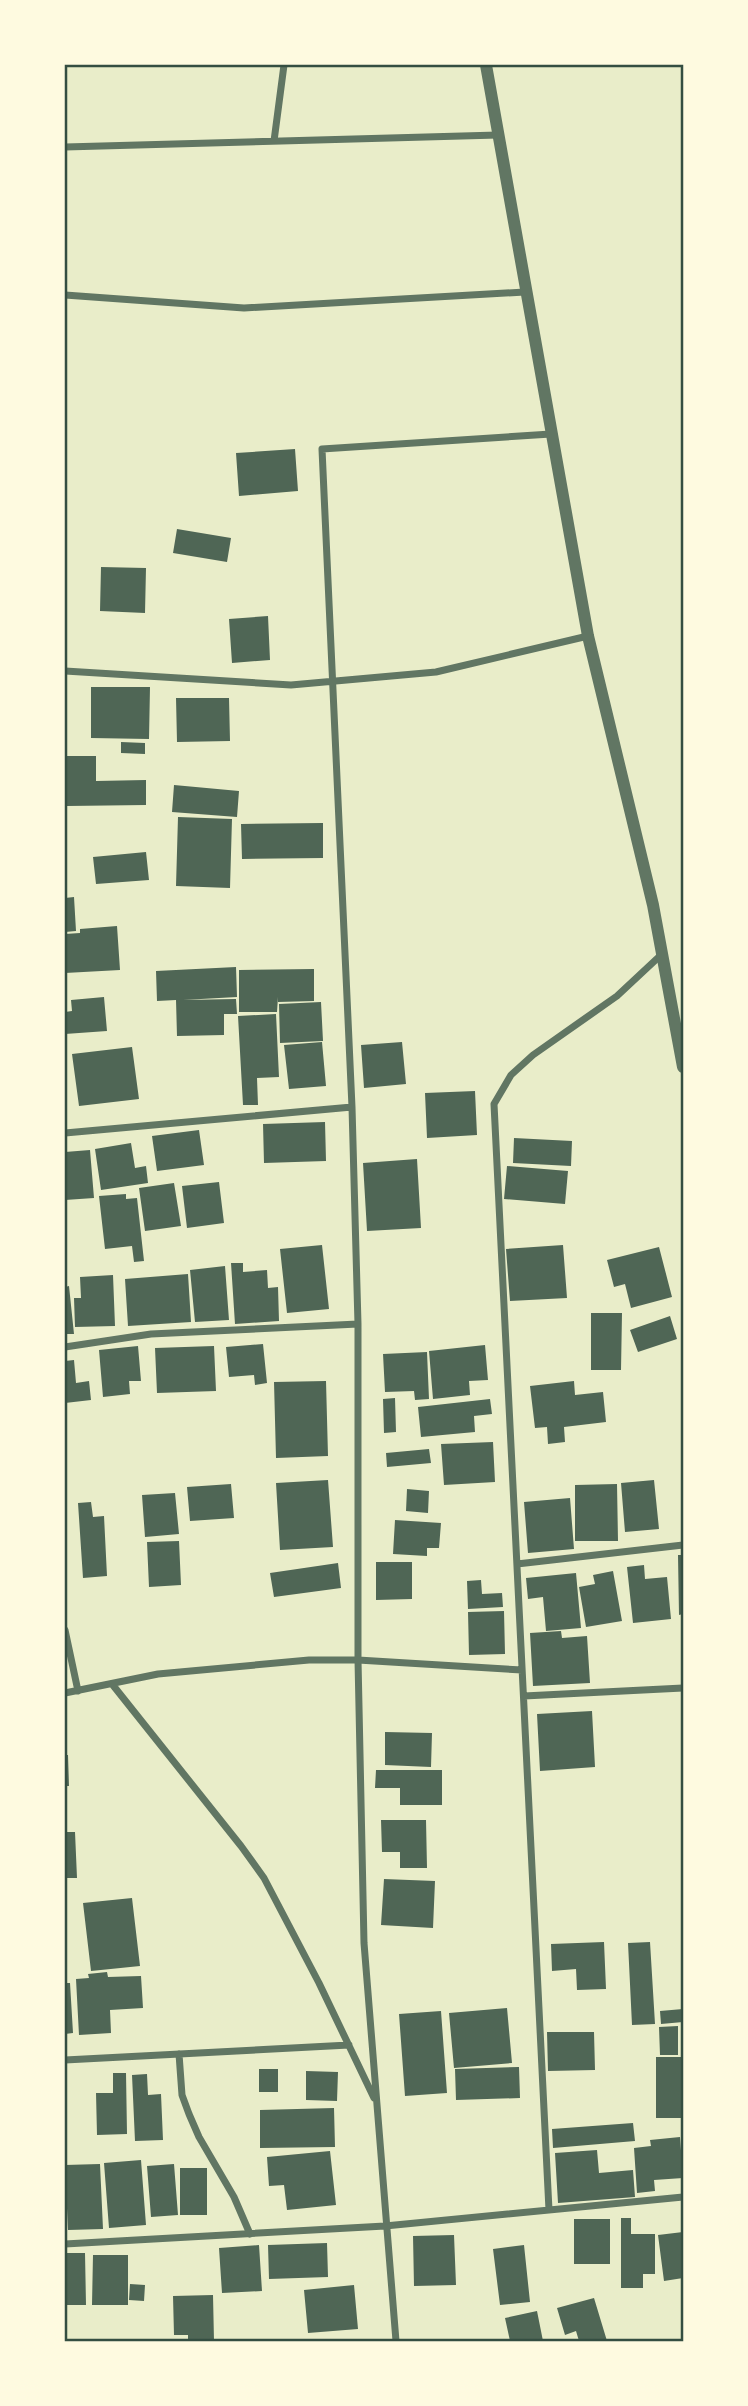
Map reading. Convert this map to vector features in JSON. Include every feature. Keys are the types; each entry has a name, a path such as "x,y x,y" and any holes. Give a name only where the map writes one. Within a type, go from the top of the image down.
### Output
{"street":[{"path":"274,141 284,65"},
{"path":"486,65 589,636 653,905 683,1068"},
{"path":"65,147 498,135"},
{"path":"65,295 244,308 525,292"},
{"path":"396,2341 365,1943 358,1660 358,1324 352,1107 322,449 551,435"},
{"path":"65,671 291,685 436,672 589,636"},
{"path":"549,2210 495,1104 512,1075 533,1055 617,996 662,954"},
{"path":"65,1133 352,1107"},
{"path":"65,1347 151,1334 358,1324"},
{"path":"517,1564 683,1545"},
{"path":"65,1630 78,1691"},
{"path":"65,1693 158,1674 309,1660 358,1660 522,1670"},
{"path":"112,1684 264,1878 319,1983 376,2103"},
{"path":"524,1696 683,1688"},
{"path":"65,2060 349,2045"},
{"path":"179,2054 182,2095 189,2114 199,2137 234,2197 250,2234"},
{"path":"65,2244 386,2226 683,2197"}],"building":[{"path":"295,449 298,491 239,496 236,453"},
{"path":"177,529 231,538 227,562 173,553"},
{"path":"101,567 146,568 145,613 100,611"},
{"path":"268,616 270,660 232,663 229,619"},
{"path":"91,687 150,687 149,739 91,738"},
{"path":"176,698 229,698 230,741 177,742"},
{"path":"121,742 145,743 145,754 121,753"},
{"path":"66,756 96,756 96,781 146,780 146,805 67,806"},
{"path":"174,785 239,791 237,817 172,812"},
{"path":"178,817 232,819 230,888 176,886"},
{"path":"323,823 323,858 242,859 241,824"},
{"path":"146,852 149,880 96,884 93,857"},
{"path":"74,897 76,931 65,932 65,898"},
{"path":"117,926 120,970 65,973 65,934 80,933 80,929"},
{"path":"236,967 237,997 183,1000 236,999 237,1014 224,1014 224,1035 177,1036 176,1000 157,1001 156,971"},
{"path":"314,969 314,1001 278,1002 278,997 277,1012 239,1012 239,970"},
{"path":"104,997 107,1031 65,1034 65,1012 72,1011 71,1000"},
{"path":"321,1002 323,1041 280,1043 279,1004"},
{"path":"276,1014 279,1077 257,1078 258,1105 243,1105 238,1016"},
{"path":"322,1042 326,1086 289,1089 284,1045"},
{"path":"402,1042 406,1084 364,1088 361,1045"},
{"path":"132,1047 139,1099 79,1106 72,1054"},
{"path":"475,1091 477,1135 427,1138 425,1093"},
{"path":"325,1122 326,1161 264,1163 263,1124"},
{"path":"199,1130 204,1165 157,1171 152,1136"},
{"path":"514,1138 572,1141 571,1166 513,1163"},
{"path":"131,1143 135,1168 146,1166 148,1183 101,1190 95,1149"},
{"path":"90,1150 94,1198 65,1200 65,1152"},
{"path":"417,1159 421,1228 367,1231 363,1163"},
{"path":"507,1166 568,1171 565,1204 504,1199"},
{"path":"219,1182 224,1223 187,1228 182,1186"},
{"path":"174,1183 181,1226 145,1231 139,1188"},
{"path":"126,1194 126,1199 137,1198 144,1261 134,1262 132,1246 105,1249 99,1196"},
{"path":"322,1245 329,1309 287,1313 280,1249"},
{"path":"563,1245 567,1298 510,1301 506,1249"},
{"path":"659,1247 672,1297 631,1308 625,1284 614,1287 607,1260"},
{"path":"231,1263 243,1263 243,1272 267,1270 268,1288 278,1287 279,1321 235,1324"},
{"path":"225,1266 229,1320 195,1322 190,1270"},
{"path":"188,1274 191,1322 128,1326 125,1279"},
{"path":"113,1275 115,1326 75,1327 74,1298 81,1298 80,1277"},
{"path":"69,1286 74,1334 65,1334 65,1287"},
{"path":"591,1313 622,1313 621,1370 591,1370"},
{"path":"670,1316 677,1339 638,1352 630,1330"},
{"path":"263,1344 267,1383 255,1385 254,1375 229,1377 226,1347"},
{"path":"485,1345 488,1380 469,1381 470,1395 433,1399 429,1351"},
{"path":"138,1346 141,1381 129,1381 130,1394 103,1397 99,1350"},
{"path":"214,1346 216,1391 157,1393 155,1348"},
{"path":"427,1352 429,1399 415,1400 414,1391 385,1392 383,1354"},
{"path":"74,1360 76,1383 89,1381 91,1400 65,1403 65,1361"},
{"path":"326,1381 328,1456 276,1458 274,1382"},
{"path":"574,1381 575,1395 603,1392 606,1422 564,1427 565,1442 548,1444 547,1427 535,1428 530,1386"},
{"path":"395,1398 396,1432 384,1433 383,1399"},
{"path":"490,1399 492,1414 474,1416 475,1432 421,1437 418,1407"},
{"path":"493,1442 495,1482 444,1485 441,1444"},
{"path":"429,1449 431,1463 387,1467 386,1453"},
{"path":"328,1480 333,1547 280,1550 276,1483"},
{"path":"654,1480 659,1529 625,1532 621,1483"},
{"path":"231,1484 234,1518 190,1521 187,1487"},
{"path":"617,1484 618,1541 575,1541 575,1485"},
{"path":"407,1489 429,1491 428,1513 406,1511"},
{"path":"175,1493 179,1534 145,1537 142,1495"},
{"path":"570,1498 574,1549 528,1553 524,1502"},
{"path":"91,1502 93,1517 104,1516 107,1576 83,1578 78,1503"},
{"path":"395,1520 441,1523 439,1548 427,1548 427,1556 393,1554"},
{"path":"179,1541 181,1585 149,1587 147,1542"},
{"path":"678,1555 683,1555 683,1614 679,1615"},
{"path":"376,1562 412,1562 412,1599 376,1600"},
{"path":"338,1563 341,1588 274,1597 270,1573"},
{"path":"644,1565 645,1579 667,1577 671,1619 633,1623 627,1567"},
{"path":"613,1571 622,1621 586,1627 579,1587 595,1584 593,1575"},
{"path":"576,1573 581,1628 546,1631 543,1597 528,1599 526,1578"},
{"path":"481,1580 482,1594 502,1593 503,1607 468,1609 467,1581"},
{"path":"504,1611 505,1654 469,1655 468,1612"},
{"path":"561,1631 562,1638 587,1636 590,1683 533,1686 530,1633"},
{"path":"592,1711 595,1767 540,1771 537,1714"},
{"path":"385,1732 432,1733 431,1767 385,1765"},
{"path":"65,1755 68,1755 69,1786 65,1786"},
{"path":"376,1770 442,1770 442,1805 400,1805 400,1788 375,1788"},
{"path":"381,1820 426,1820 427,1868 400,1868 400,1852 382,1852"},
{"path":"65,1832 75,1832 77,1878 65,1878"},
{"path":"384,1879 435,1881 433,1928 381,1925"},
{"path":"132,1898 140,1966 91,1971 83,1903"},
{"path":"604,1942 606,1989 577,1990 576,1969 552,1971 551,1944"},
{"path":"650,1942 655,2024 632,2025 628,1943"},
{"path":"107,1972 108,1977 141,1976 143,2008 110,2010 111,2033 79,2035 76,1979 89,1978 88,1974"},
{"path":"65,1983 70,1983 73,2033 65,2034"},
{"path":"507,2008 512,2063 454,2068 449,2013"},
{"path":"683,2009 683,2022 661,2024 660,2011"},
{"path":"441,2011 447,2093 405,2096 399,2014"},
{"path":"678,2026 678,2055 660,2055 659,2027"},
{"path":"547,2032 594,2032 595,2070 548,2071"},
{"path":"656,2057 682,2057 682,2118 656,2118"},
{"path":"519,2067 520,2098 456,2100 455,2069"},
{"path":"259,2069 278,2069 278,2092 259,2092"},
{"path":"306,2071 338,2072 337,2101 306,2100"},
{"path":"113,2073 126,2073 127,2134 97,2135 96,2093 113,2093"},
{"path":"147,2074 148,2095 161,2094 163,2140 135,2141 132,2075"},
{"path":"334,2108 335,2147 260,2148 260,2110"},
{"path":"633,2123 635,2141 553,2148 552,2129"},
{"path":"680,2137 683,2178 654,2180 655,2191 637,2193 634,2148 651,2146 650,2140"},
{"path":"597,2150 599,2173 633,2170 635,2197 558,2203 555,2153"},
{"path":"330,2151 336,2205 287,2210 284,2185 269,2186 267,2157"},
{"path":"141,2160 146,2225 109,2228 104,2163"},
{"path":"100,2164 103,2229 68,2230 65,2165"},
{"path":"174,2164 178,2215 151,2217 147,2166"},
{"path":"180,2168 207,2168 207,2215 180,2215"},
{"path":"621,2218 631,2218 631,2234 655,2234 655,2274 643,2274 643,2288 621,2288"},
{"path":"574,2219 610,2219 610,2264 574,2264"},
{"path":"683,2232 683,2278 664,2281 658,2235"},
{"path":"454,2235 456,2285 414,2286 413,2236"},
{"path":"327,2243 328,2277 269,2279 268,2245"},
{"path":"259,2245 262,2291 222,2293 219,2248"},
{"path":"524,2245 530,2302 500,2305 493,2249"},
{"path":"65,2253 85,2253 86,2305 65,2305"},
{"path":"93,2255 128,2255 128,2305 92,2305"},
{"path":"130,2284 145,2285 144,2301 129,2300"},
{"path":"354,2285 358,2329 308,2333 304,2290"},
{"path":"213,2295 214,2341 188,2341 188,2335 174,2335 173,2296"},
{"path":"594,2298 607,2341 579,2341 576,2331 565,2335 557,2308"},
{"path":"537,2311 543,2341 510,2341 505,2318"}]}
